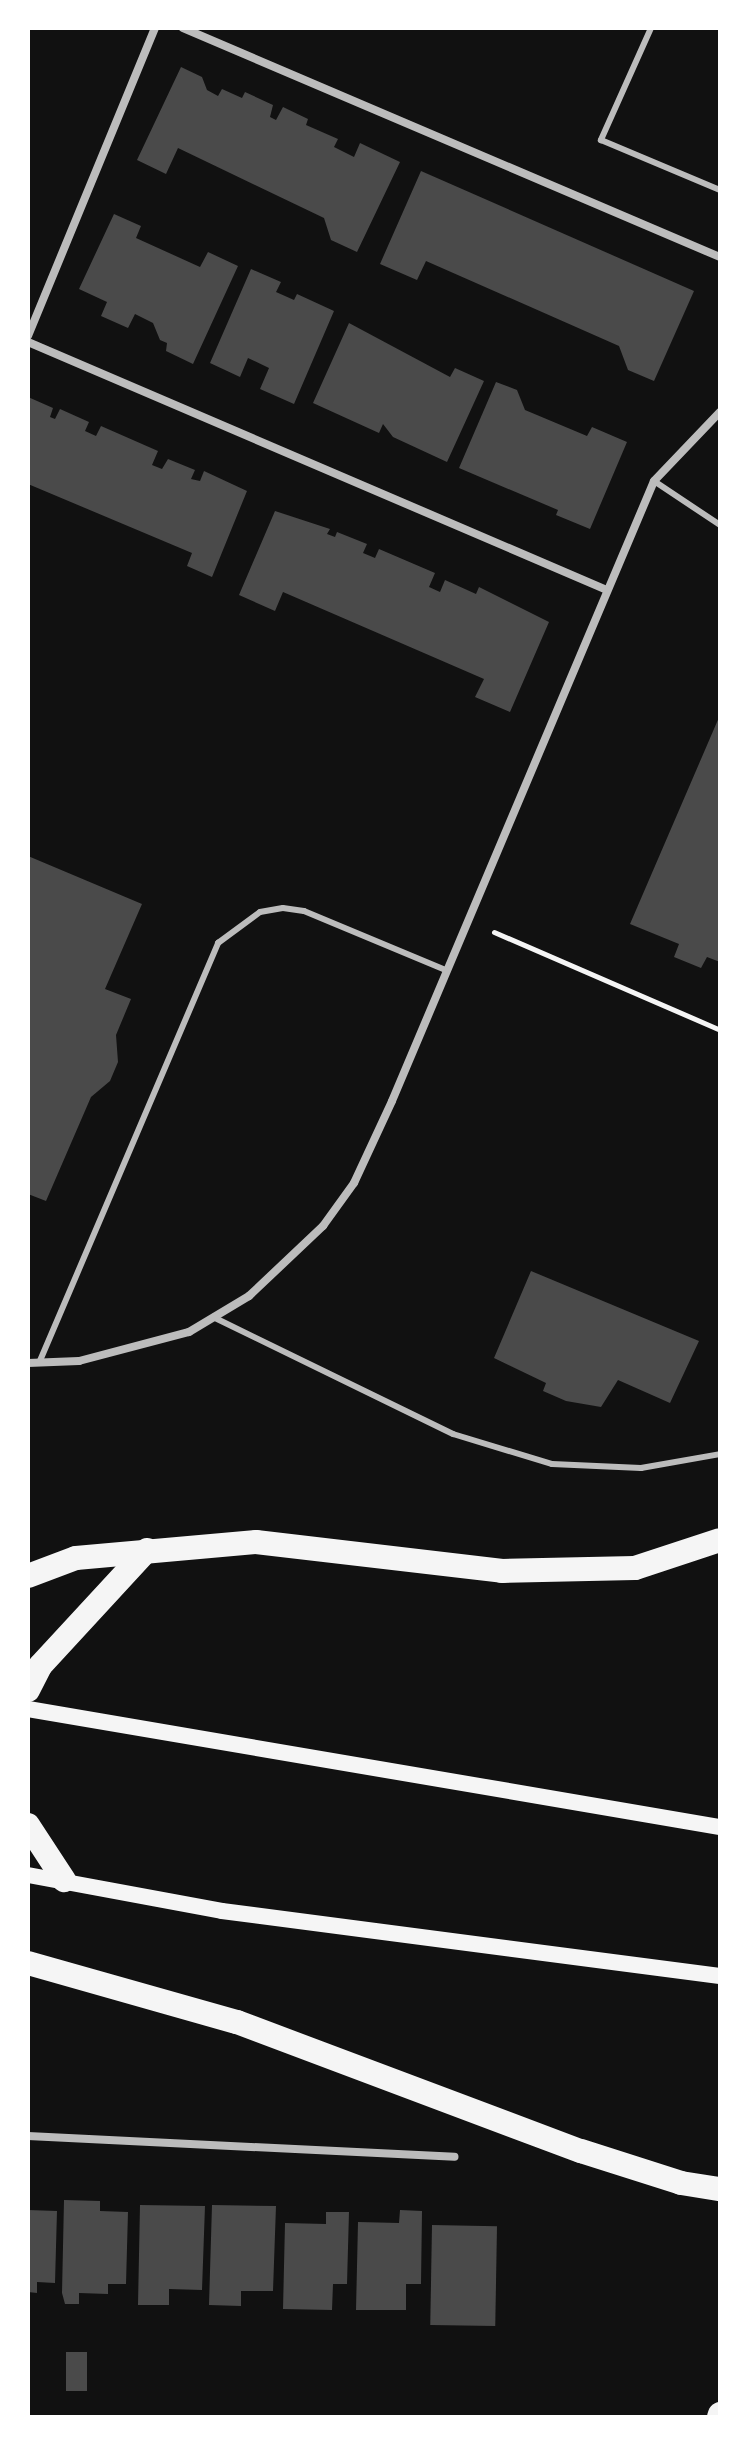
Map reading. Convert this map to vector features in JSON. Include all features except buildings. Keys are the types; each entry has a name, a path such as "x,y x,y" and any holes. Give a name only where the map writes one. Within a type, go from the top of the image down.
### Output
{"highway":[{"path":"28,1576 76,1558 256,1542 517,1570 635,1568 720,1540"},
{"path":"28,1690 40,1666 147,1550"},
{"path":"28,1825 64,1880"},
{"path":"28,1963 237,2022 581,2151 681,2183 720,2189"}],"main road":[{"path":"28,1709 720,1827"},
{"path":"28,1875 222,1911 720,1976"}],"street":[{"path":"155,28 28,339 607,590"},
{"path":"183,28 720,257"},
{"path":"28,1363 79,1361 189,1332 249,1296 323,1226 354,1183 654,481 720,412"},
{"path":"28,2136 454,2157"}],"lane":[{"path":"651,28 601,140 720,190"},
{"path":"654,481 720,525"},
{"path":"39,1363 218,943 260,912 283,908 304,911 446,970"},
{"path":"213,1317 453,1434 552,1464 641,1468 720,1454"}],"path":[{"path":"494,932 720,1030"}]}
